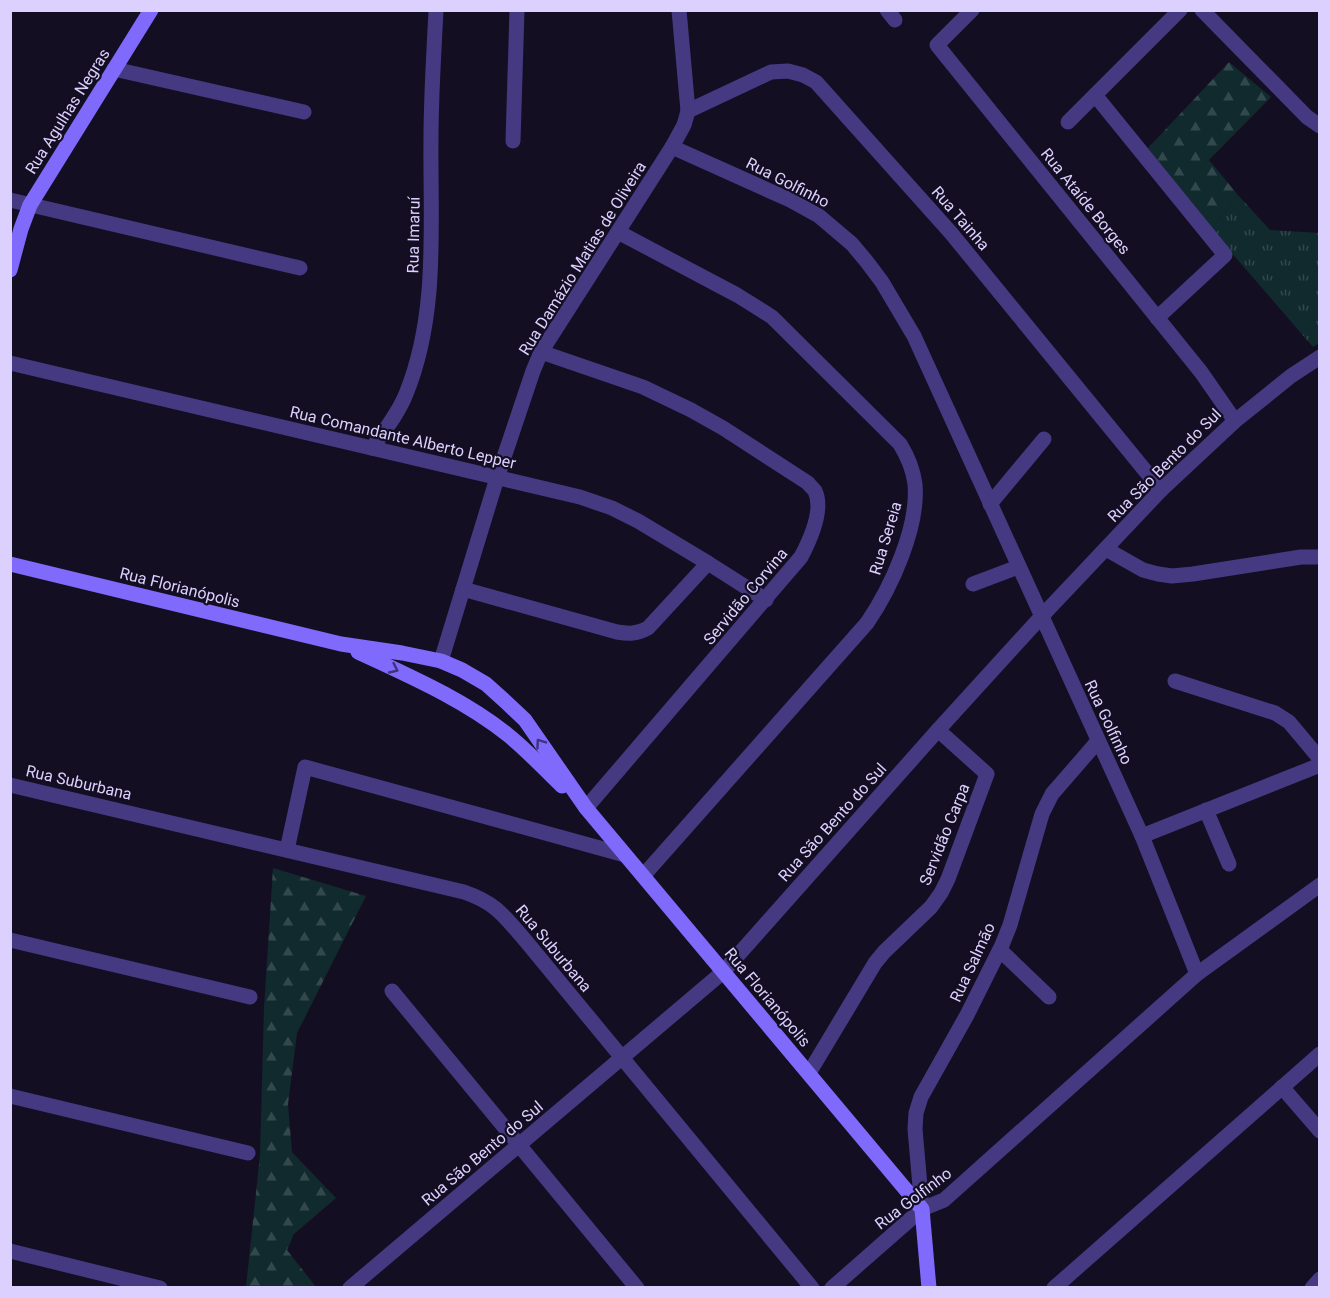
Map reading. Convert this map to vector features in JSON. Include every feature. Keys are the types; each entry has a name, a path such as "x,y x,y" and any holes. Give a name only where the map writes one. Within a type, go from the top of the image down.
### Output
{"street":[{"name":"Rua Agulhas Negras","path":"10,270 30,204 151,10"},
{"name":"Rua Imaruí","path":"372,448 405,398 418,355 427,309 432,231 431,139 436,10"},
{"path":"513,141 517,10"},
{"name":"Rua Damázio Matias de Oliveira","path":"441,661 497,478 541,352 684,125 688,111 679,10"},
{"name":"Rua Ataíde Borges","path":"972,10 937,45 1201,372 1235,421"},
{"path":"1068,122 1180,10"},
{"path":"1202,10 1282,93 1320,126"},
{"path":"114,69 304,112"},
{"name":"Rua Tainha","path":"688,111 771,72 788,71 816,82 964,249 1161,490"},
{"path":"1095,95 1225,255 1157,318"},
{"name":"Rua Golfinho","path":"672,147 790,200 819,216 852,244 882,282 914,336 1142,836 1197,974 944,1200 922,1209 832,1287"},
{"path":"10,200 300,268"},
{"name":"Rua Sereia","path":"618,231 737,295 772,317 900,444 913,472 915,491 913,515 895,573 867,623 643,876"},
{"name":"Servidão Corvina","path":"541,352 643,387 723,428 808,483 815,491 817,502 816,522 801,557 586,808"},
{"name":"Rua São Bento do Sul","path":"350,1287 723,972 938,730 1161,490 1235,421 1291,376 1320,357"},
{"name":"Rua Comandante Alberto Lepper","path":"10,363 580,497 612,508 638,521 766,600"},
{"path":"990,504 1044,439"},
{"path":"1106,549 1143,570 1172,576 1301,557 1320,557"},
{"path":"463,589 617,632 638,633 648,628 708,563"},
{"name":"Rua Florianópolis","path":"10,564 341,644 441,661 486,684 525,720 586,808 922,1209"},
{"path":"973,584 1018,567"},
{"name":"Rua Florianópolis","path":"341,644 413,677 488,720 509,736 586,808"},
{"path":"1175,681 1275,713 1289,722 1320,759"},
{"name":"Servidão Carpa","path":"808,1073 875,963 931,907 948,879 987,774 938,730"},
{"name":"Rua Salmão","path":"922,1209 915,1129 916,1113 921,1097 967,1016 1000,950 1010,925 1042,813 1052,794 1098,741"},
{"path":"1142,836 1320,765"},
{"path":"287,850 305,767 625,855"},
{"name":"Rua Suburbana","path":"10,785 464,892 493,905 525,940 812,1287"},
{"path":"1206,810 1229,864"},
{"path":"1197,974 1320,885"},
{"path":"10,940 250,997"},
{"path":"1000,950 1049,997"},
{"path":"392,992 637,1287"},
{"path":"1054,1287 1320,1054"},
{"path":"1282,1087 1320,1131"},
{"path":"10,1096 248,1153"},
{"path":"922,1209 929,1287"},
{"path":"10,1251 160,1287"},
{"path":"1312,1287 1320,1279"}],"green space":[{"path":"1229,62 1271,97 1209,160 1238,195 1211,229 1148,148"},
{"path":"1238,195 1270,230 1319,233 1319,343 1313,347 1211,229"},
{"path":"273,868 366,896 297,1033 288,1104 292,1152 336,1198 294,1234 287,1250 316,1287 246,1287 260,1155 264,1008"}]}
